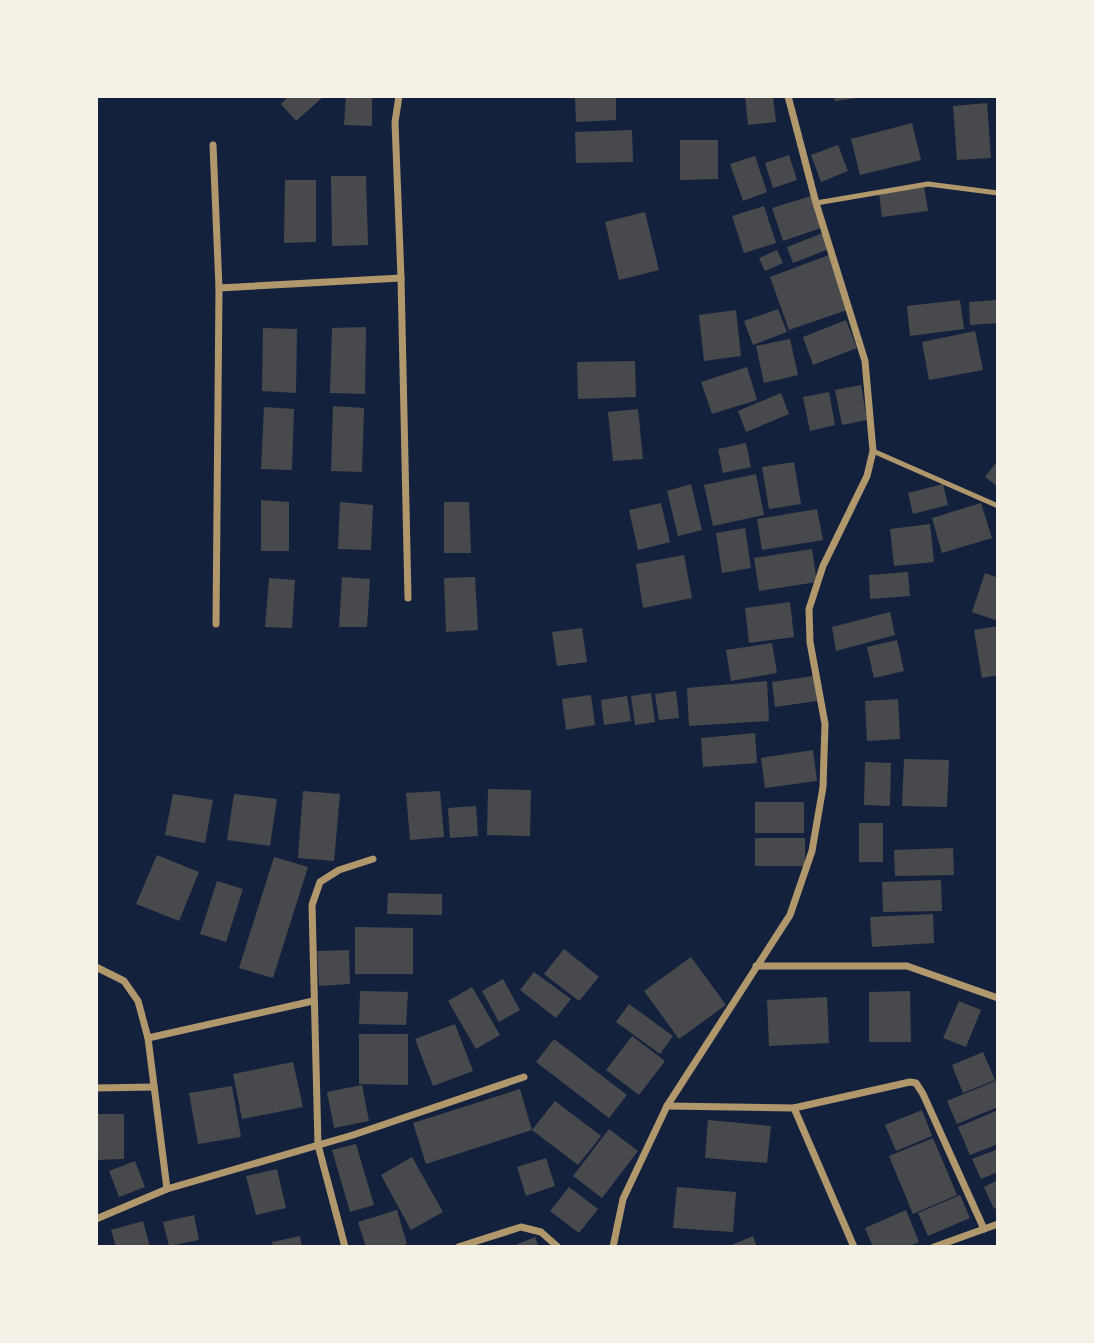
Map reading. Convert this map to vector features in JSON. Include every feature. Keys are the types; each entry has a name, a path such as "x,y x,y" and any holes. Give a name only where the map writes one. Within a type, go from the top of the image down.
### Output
{"street":[{"path":"399,96 395,122 408,598"},
{"path":"613,1247 623,1199 667,1106 790,915 812,851 823,787 825,724 810,642 809,609 823,566 867,476 873,451 865,361 816,203 788,96"},
{"path":"212,145 219,289 216,624"},
{"path":"219,289 401,278"},
{"path":"345,1247 318,1145 320,1134 313,1001 312,905 320,882 339,870 373,859"},
{"path":"756,966 907,966 998,998"},
{"path":"96,967 124,981 138,1001 148,1038 167,1189"},
{"path":"148,1038 313,1001"},
{"path":"96,1219 167,1189 353,1135 524,1077"},
{"path":"667,1106 794,1108 910,1082 916,1083 984,1229"},
{"path":"96,1088 154,1087"},
{"path":"794,1108 854,1247"},
{"path":"934,1247 998,1224"},
{"path":"458,1247 521,1227 541,1232 558,1247"}],"lane":[{"path":"816,203 928,184 998,193"},
{"path":"873,451 998,506"}],"building":[{"path":"289,96 324,96 296,121 281,104"},
{"path":"346,96 372,96 372,126 344,125"},
{"path":"575,96 616,96 616,120 576,122"},
{"path":"745,96 773,96 776,122 748,125"},
{"path":"834,96 857,96 857,98 835,101"},
{"path":"987,103 991,158 957,160 953,106"},
{"path":"912,123 921,160 860,175 851,139"},
{"path":"632,130 633,162 576,163 575,132"},
{"path":"680,140 718,140 718,179 680,180"},
{"path":"838,145 848,171 821,182 811,155"},
{"path":"789,155 797,180 773,188 765,163"},
{"path":"755,156 767,192 743,201 730,164"},
{"path":"331,176 366,176 368,245 332,246"},
{"path":"285,180 316,180 316,242 284,243"},
{"path":"924,186 928,211 882,217 879,193"},
{"path":"811,196 821,228 783,241 772,208"},
{"path":"764,206 776,243 744,253 732,216"},
{"path":"645,212 659,270 619,280 605,222"},
{"path":"823,233 829,249 793,263 787,247"},
{"path":"777,250 783,263 765,271 759,258"},
{"path":"829,255 847,310 789,330 770,277"},
{"path":"960,300 964,329 910,336 907,306"},
{"path":"998,300 998,323 970,325 969,302"},
{"path":"778,309 787,332 753,345 744,321"},
{"path":"736,310 741,356 704,361 699,315"},
{"path":"846,320 857,348 813,365 803,337"},
{"path":"366,327 365,394 330,393 332,328"},
{"path":"263,328 297,329 296,393 262,391"},
{"path":"975,331 983,370 929,380 922,342"},
{"path":"790,339 798,375 764,383 756,346"},
{"path":"635,361 636,397 578,399 577,362"},
{"path":"747,367 757,400 712,414 701,382"},
{"path":"861,385 867,420 842,425 835,390"},
{"path":"829,392 835,425 810,431 803,397"},
{"path":"781,393 789,414 746,432 738,411"},
{"path":"333,406 364,408 362,472 331,471"},
{"path":"264,407 294,409 292,470 261,469"},
{"path":"638,409 643,459 613,461 608,412"},
{"path":"746,443 751,467 723,473 718,449"},
{"path":"998,460 998,487 985,477"},
{"path":"794,462 801,504 769,509 762,467"},
{"path":"756,474 764,515 713,526 704,485"},
{"path":"691,484 702,530 678,536 667,491"},
{"path":"943,484 948,505 913,514 908,493"},
{"path":"261,500 289,502 289,551 261,551"},
{"path":"340,502 373,505 371,550 338,549"},
{"path":"444,502 469,502 471,553 444,553"},
{"path":"661,503 670,542 638,550 629,510"},
{"path":"981,503 992,538 942,553 932,518"},
{"path":"817,509 823,540 762,550 757,519"},
{"path":"930,524 934,562 894,566 890,529"},
{"path":"745,528 751,568 722,573 716,533"},
{"path":"812,549 817,582 759,591 754,558"},
{"path":"684,555 692,598 643,608 636,564"},
{"path":"908,572 910,596 870,599 869,575"},
{"path":"985,573 998,578 998,621 972,612"},
{"path":"342,577 370,579 367,627 339,627"},
{"path":"475,577 478,630 446,632 444,578"},
{"path":"269,578 295,580 292,628 265,627"},
{"path":"790,602 794,637 749,643 745,608"},
{"path":"890,612 895,635 836,651 832,627"},
{"path":"998,626 998,675 982,678 974,630"},
{"path":"582,628 587,662 557,666 552,632"},
{"path":"897,640 904,671 874,678 867,647"},
{"path":"772,643 777,673 731,681 726,650"},
{"path":"813,676 817,701 775,707 772,682"},
{"path":"767,681 769,721 689,726 687,688"},
{"path":"676,691 679,718 659,720 655,694"},
{"path":"651,693 655,722 635,725 631,696"},
{"path":"591,695 595,725 566,730 562,699"},
{"path":"627,696 631,721 604,725 601,700"},
{"path":"898,699 900,739 867,741 865,701"},
{"path":"755,733 757,763 703,767 701,738"},
{"path":"813,750 817,781 765,788 761,758"},
{"path":"904,759 949,760 947,807 902,806"},
{"path":"865,762 891,763 890,806 864,805"},
{"path":"488,789 531,790 530,836 487,835"},
{"path":"303,791 340,794 334,861 298,858"},
{"path":"440,791 444,837 410,840 406,793"},
{"path":"173,794 213,800 205,843 165,835"},
{"path":"234,794 277,799 270,846 227,840"},
{"path":"755,802 804,802 804,833 755,833"},
{"path":"476,806 478,836 450,838 448,808"},
{"path":"859,823 883,823 883,862 859,862"},
{"path":"755,838 805,838 805,866 755,866"},
{"path":"953,848 954,875 895,876 894,850"},
{"path":"157,855 199,872 179,921 136,904"},
{"path":"274,857 308,867 273,978 239,968"},
{"path":"941,880 942,911 883,912 882,882"},
{"path":"217,881 243,889 226,942 200,934"},
{"path":"388,893 442,894 442,915 387,914"},
{"path":"933,914 934,943 872,947 870,917"},
{"path":"355,927 413,928 413,974 355,974"},
{"path":"564,949 599,977 579,1001 544,974"},
{"path":"349,950 350,984 319,986 317,951"},
{"path":"691,957 726,1005 679,1039 644,991"},
{"path":"534,972 571,999 556,1018 520,990"},
{"path":"503,979 520,1010 499,1022 482,991"},
{"path":"472,987 500,1035 476,1049 448,1001"},
{"path":"360,991 408,992 406,1025 359,1024"},
{"path":"910,991 911,1042 869,1042 869,992"},
{"path":"827,997 829,1043 769,1046 767,1000"},
{"path":"959,1001 981,1010 966,1047 943,1038"},
{"path":"629,1004 673,1036 660,1054 616,1022"},
{"path":"455,1024 473,1071 433,1086 415,1039"},
{"path":"359,1034 408,1034 408,1085 359,1084"},
{"path":"632,1036 665,1061 639,1095 606,1070"},
{"path":"554,1039 627,1095 609,1118 536,1062"},
{"path":"983,1052 995,1080 963,1093 952,1065"},
{"path":"293,1062 303,1107 242,1119 233,1074"},
{"path":"998,1080 998,1107 957,1124 947,1101"},
{"path":"362,1085 369,1121 334,1128 327,1092"},
{"path":"232,1086 241,1137 198,1144 189,1093"},
{"path":"520,1089 532,1130 426,1164 413,1123"},
{"path":"555,1101 601,1136 578,1165 532,1130"},
{"path":"922,1110 932,1136 896,1151 885,1125"},
{"path":"998,1110 998,1144 970,1155 958,1127"},
{"path":"96,1114 124,1114 124,1159 96,1160"},
{"path":"708,1120 771,1126 767,1163 705,1158"},
{"path":"609,1129 638,1151 602,1198 573,1176"},
{"path":"933,1138 957,1195 913,1214 889,1156"},
{"path":"356,1144 374,1205 350,1212 332,1150"},
{"path":"998,1149 998,1172 981,1179 972,1159"},
{"path":"412,1157 443,1212 411,1230 381,1175"},
{"path":"546,1158 555,1186 526,1196 517,1167"},
{"path":"135,1161 145,1187 119,1197 109,1171"},
{"path":"277,1169 286,1208 256,1215 246,1176"},
{"path":"998,1180 998,1207 994,1209 984,1187"},
{"path":"569,1187 598,1209 579,1233 550,1211"},
{"path":"677,1187 736,1192 733,1232 673,1228"},
{"path":"960,1195 970,1218 928,1236 918,1213"},
{"path":"397,1210 407,1244 397,1247 366,1247 358,1222"},
{"path":"906,1210 919,1242 907,1247 873,1247 865,1228"},
{"path":"194,1215 199,1240 169,1246 163,1222"},
{"path":"143,1221 150,1247 116,1247 111,1230"},
{"path":"300,1236 302,1247 273,1247 272,1242"},
{"path":"753,1236 757,1247 727,1247"},
{"path":"535,1237 539,1247 511,1247"}]}
